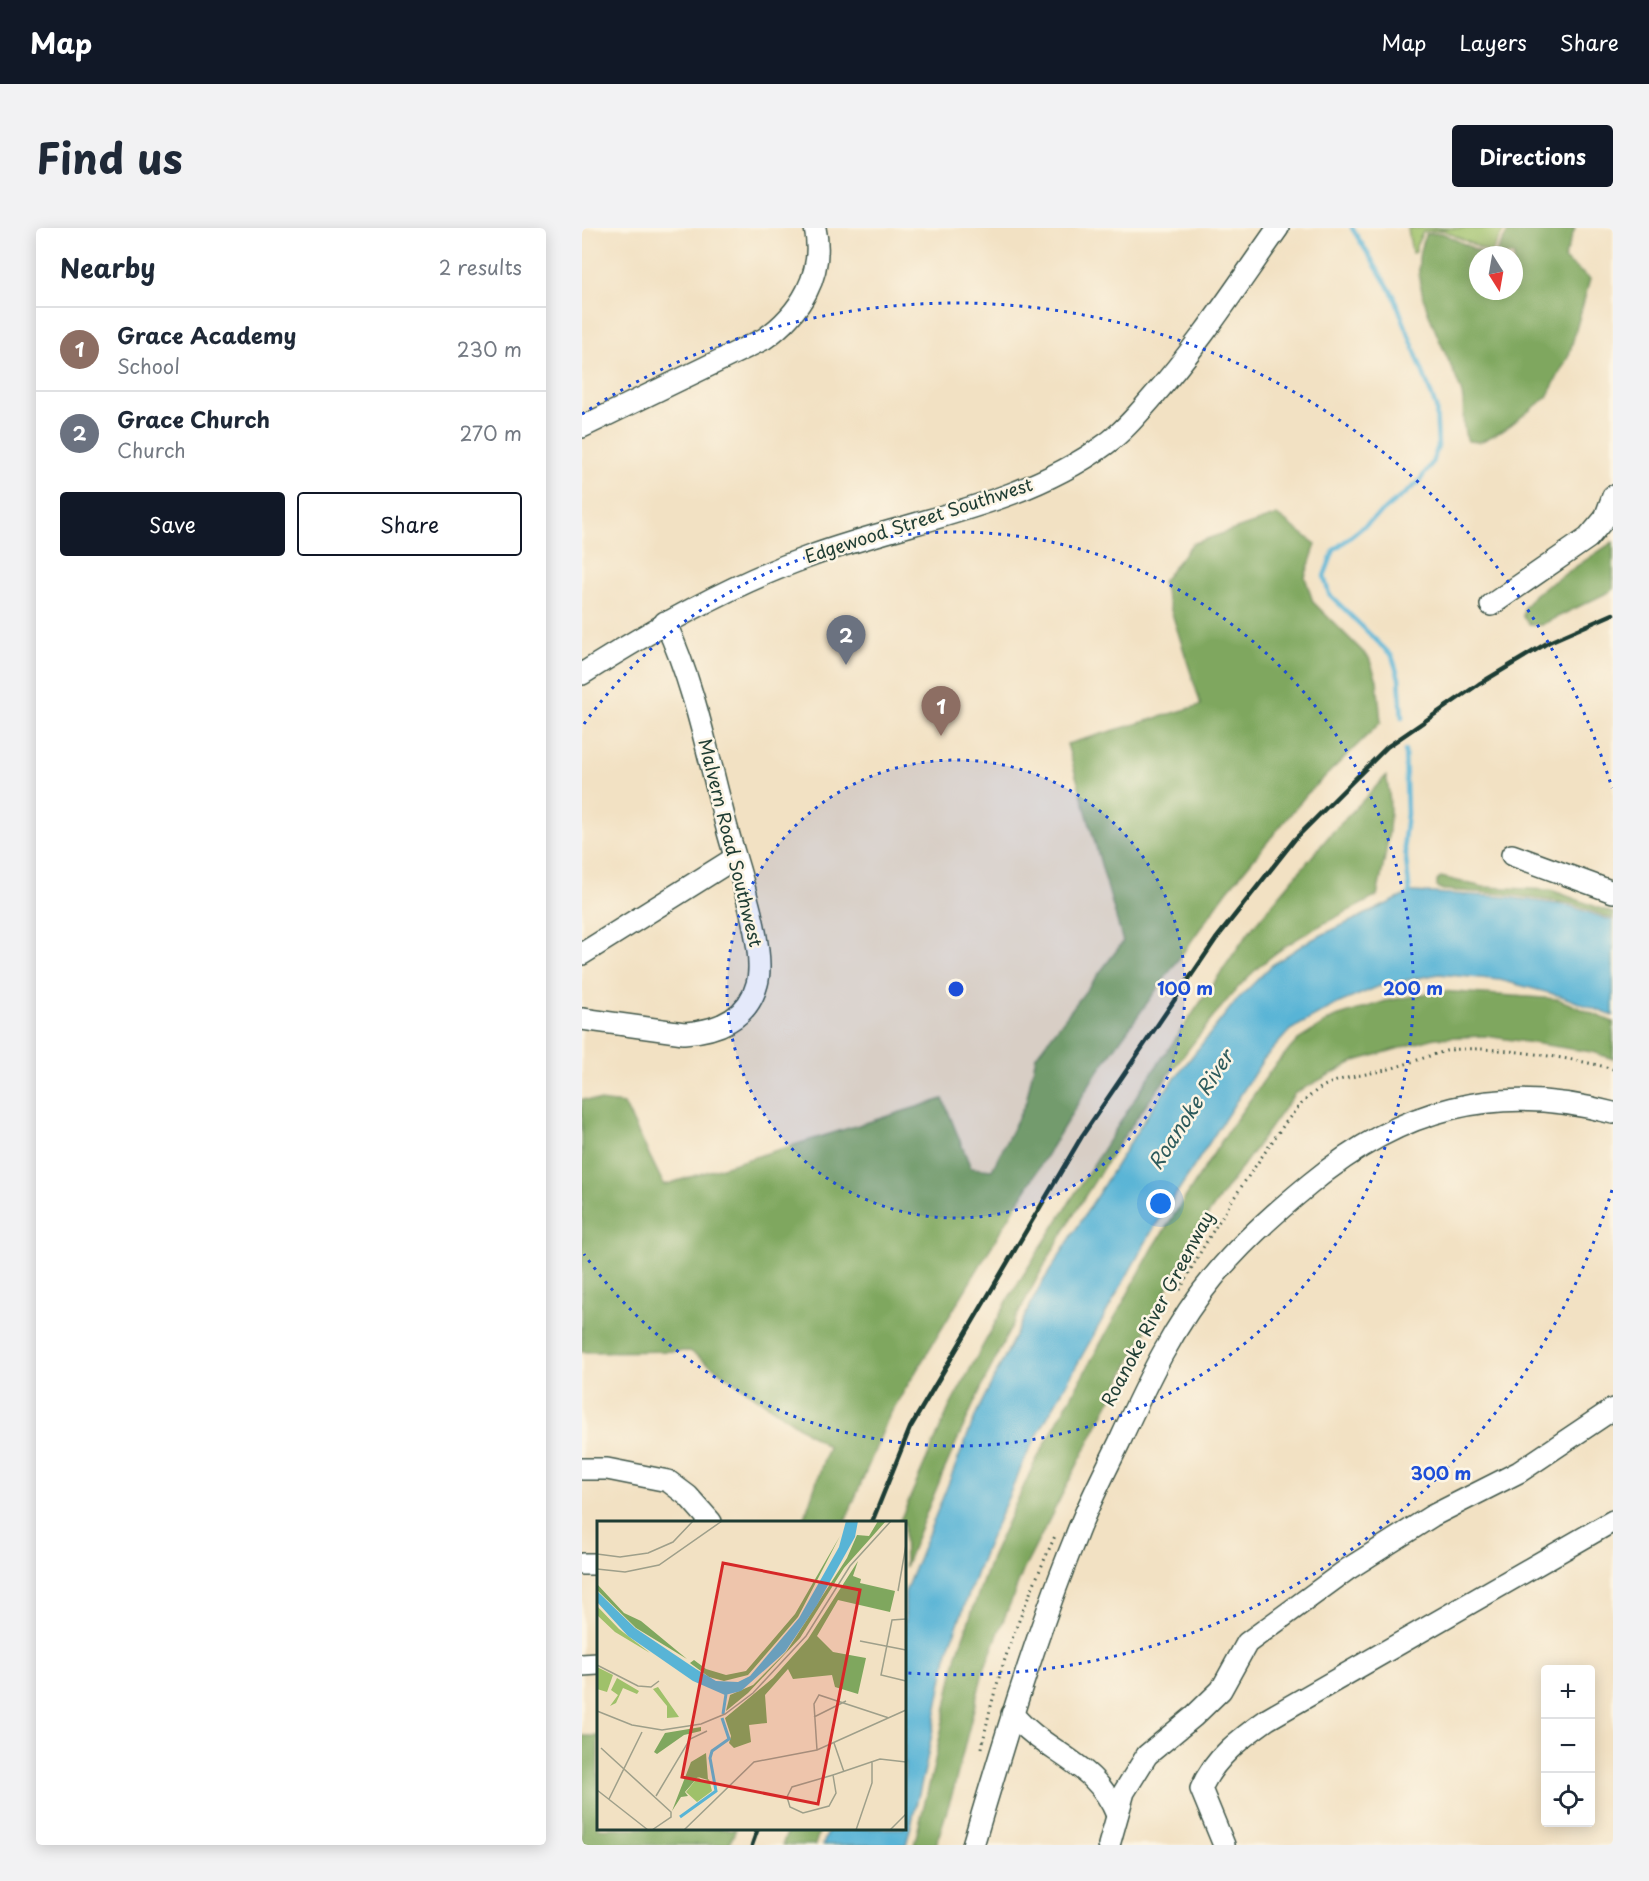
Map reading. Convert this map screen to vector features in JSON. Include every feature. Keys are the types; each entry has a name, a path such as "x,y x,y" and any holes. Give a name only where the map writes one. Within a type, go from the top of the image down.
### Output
{"street":[{"path":"582,427 764,339 780,328 794,314 811,282 818,255 816,228"},
{"name":"Edgewood Street Southwest","path":"582,674 665,622 757,577 813,555 1014,492 1081,462 1109,443 1166,383 1278,228"},
{"path":"1491,605 1588,538 1605,518 1613,496"},
{"name":"Malvern Road Southwest","path":"584,1020 684,1033 700,1032 732,1021 744,1010 758,984 760,967 758,951 735,858 684,669 665,622"},
{"path":"1512,855 1613,892"},
{"path":"582,954 735,858"},
{"path":"972,1845 1012,1714 1076,1534 1146,1384 1192,1306 1230,1258 1286,1203 1343,1156 1390,1129 1419,1118 1466,1106 1517,1100 1584,1106 1613,1113"},
{"path":"1109,1845 1124,1792 1147,1755 1221,1690 1247,1643 1348,1569 1432,1516 1519,1472 1613,1409"},
{"path":"582,1469 607,1469 668,1481 688,1496 710,1521"},
{"path":"1224,1845 1201,1789 1210,1769 1244,1736 1269,1719 1613,1521"},
{"path":"582,1665 597,1664"},
{"path":"1012,1714 1029,1734 1095,1778 1109,1796 1117,1815"}],"path":[{"name":"Roanoke River Greenway","path":"1176,1297 1209,1234 1273,1140 1299,1106 1316,1091 1332,1082 1410,1065 1448,1050 1484,1050 1542,1056 1589,1062 1613,1069"},
{"path":"980,1757 989,1711 1004,1658 1058,1530"}],"green space":[{"path":"1408,228 1505,228 1495,246 1476,246 1443,230 1423,232 1416,246 1416,252 1412,253"},
{"path":"1510,228 1575,228 1564,259 1590,279 1569,355 1547,397 1504,430 1480,442 1468,441 1464,429 1463,397 1428,313 1422,292 1419,272 1420,252 1426,234 1442,233 1469,246 1469,300 1523,300 1523,246 1500,246"},
{"path":"1277,515 1316,544 1305,577 1313,602 1369,658 1377,680 1381,722 1307,794 1227,891 1092,1080 889,1416 845,1521 803,1521 828,1447 690,1351 582,1352 582,1099 624,1104 664,1185 943,1099 971,1168 992,1170 1026,1102 1036,1056 1123,942 1067,744 1201,705 1162,582 1192,544"},
{"path":"1613,542 1613,590 1541,625 1530,625 1523,617 1524,608 1535,594"},
{"path":"1386,776 1390,821 1377,896 1293,941 1255,970 1233,993 1140,1113 1061,1236 1025,1301 961,1432 906,1565 906,1521 899,1521 949,1408 1010,1296 1145,1083 1248,933 1329,836"},
{"path":"1441,877 1483,887 1551,890 1613,913 1613,919 1572,904 1506,894 1443,890 1437,887 1437,881"},
{"path":"1440,991 1558,999 1613,1022 1613,1059 1592,1052 1486,1036 1435,1038 1355,1061 1295,1093 1199,1227 1023,1571 983,1672 954,1788 936,1845 914,1845 933,1770 957,1654 991,1558 1033,1466 1153,1248 1228,1131 1274,1066 1298,1040 1333,1018 1386,1001"},
{"path":"582,1736 597,1736 597,1830 736,1830 729,1845 582,1845"},
{"path":"788,1830 820,1830 815,1845 782,1845"}],"water":[{"name":"Roanoke River","path":"1412,892 1507,897 1570,906 1613,921 1613,1016 1561,996 1500,980 1439,974 1382,985 1337,1004 1290,1030 1263,1060 1152,1231 1028,1452 985,1550 948,1651 925,1769 906,1845 823,1845 829,1830 906,1830 906,1590 977,1412 1039,1288 1153,1106 1235,1002 1272,965 1307,942"}],"waterway":[{"path":"1352,228 1394,296 1436,407 1438,446 1432,463 1418,483 1334,550 1324,576 1329,594 1392,656 1399,678 1402,718"},
{"path":"1405,751 1407,814 1404,840 1410,896"}],"railway":[{"path":"872,1521 910,1428 1082,1136 1216,939 1295,839 1387,747 1479,684 1549,642 1613,614"},
{"path":"752,1845 757,1830"}],"place":[{"name":"Grace Church","path":"846,665"},
{"name":"Grace Academy","path":"941,736"}]}
